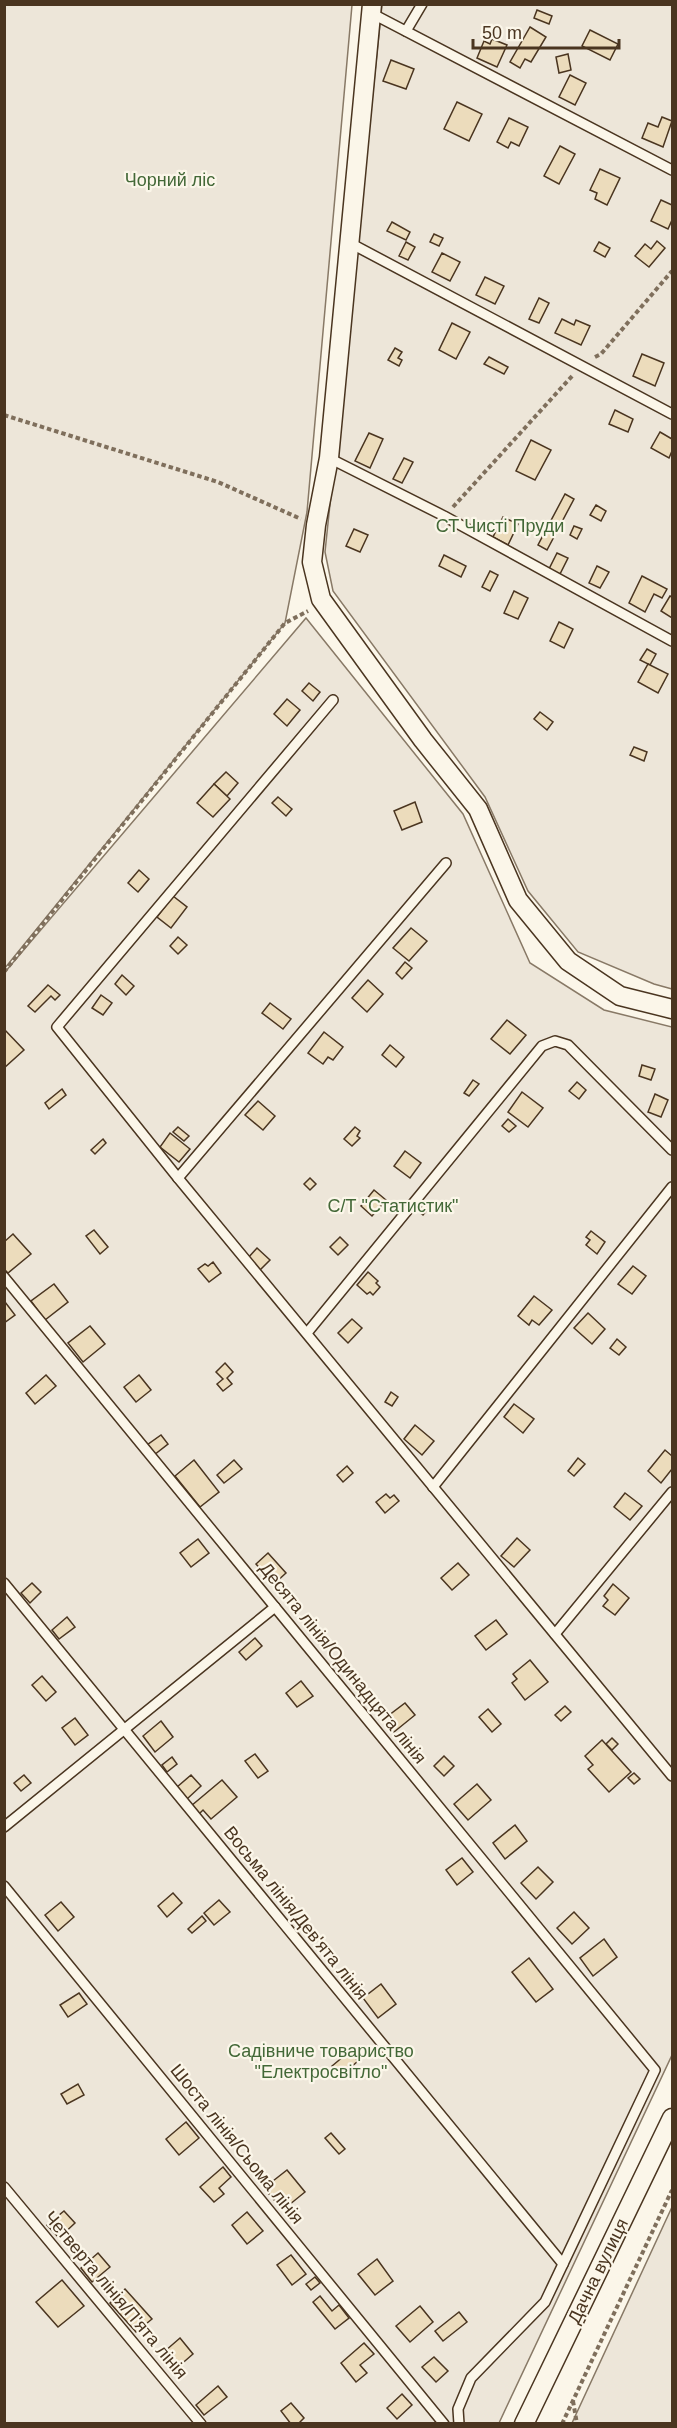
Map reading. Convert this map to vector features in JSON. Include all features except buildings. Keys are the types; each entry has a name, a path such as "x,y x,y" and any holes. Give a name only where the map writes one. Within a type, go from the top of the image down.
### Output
{"street":[{"path":"371,9 329,458 316,525 312,562 321,598 423,740 478,809 518,900 568,961 620,996 672,1009"},
{"name":"Дачна вулиця","path":"524,2424 672,2118"}],"lane":[{"path":"406,31 422,4"},
{"path":"371,9 406,31 672,170"},
{"path":"350,243 672,414"},
{"path":"329,458 444,516 672,641"},
{"path":"333,700 57,1027 178,1178 672,1776"},
{"path":"178,1178 446,863"},
{"path":"307,1333 542,1046 555,1041 568,1046 672,1150"},
{"path":"433,1486 672,1187"},
{"name":"Десята лінія/Одинадцята лінія","path":"4,1277 655,2070 563,2264"},
{"path":"555,1634 672,1492"},
{"name":"Восьма лінія/Дев'ята лінія","path":"4,1583 563,2264"},
{"path":"4,1827 275,1607"},
{"name":"Шоста лінія/Сьома лінія","path":"4,1886 444,2424"},
{"name":"Четверта лінія/П'ята лінія","path":"4,2187 201,2424"},
{"path":"459,2424 458,2409 471,2378 544,2302 563,2264"}],"path":[{"path":"444,516 581,367 601,354 672,271"},
{"path":"4,415 218,482 316,525"},
{"path":"4,972 285,624 324,603"},
{"path":"562,2424 672,2190"},
{"path":"573,2401 578,2424"}],"green space":[{"name":"Чорний ліс","path":"5,4 352,5 307,512 285,623 5,968"},
{"name":"СТ Чисті Пруди","path":"382,5 672,5 672,989 654,984 578,952 528,891 485,797 333,591 325,552"},
{"path":"306,618 463,814 530,963 604,1010 672,1027 672,2055 499,2423 5,2424 5,972"},
{"path":"672,2207 672,2423 572,2423"}],"park label":[{"name":"С/Т \"Статистик\"","path":"393,1206"},
{"name":"Садівниче товариство \"Електросвітло\"","path":"321,2061"}]}
